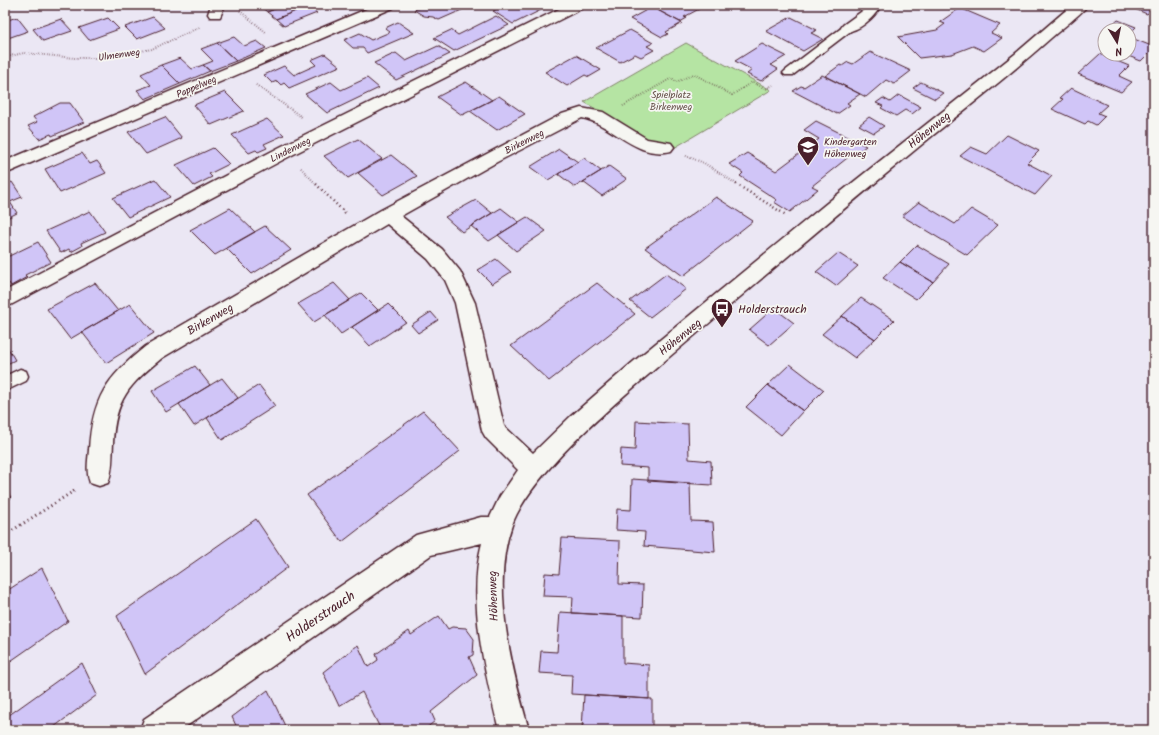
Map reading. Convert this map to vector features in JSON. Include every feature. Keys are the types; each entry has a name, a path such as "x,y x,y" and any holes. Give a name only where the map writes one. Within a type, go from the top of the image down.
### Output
{"street":[{"name":"Pappelweg","path":"5,168 388,5"},
{"name":"Lindenweg","path":"5,300 286,151 578,5"},
{"path":"848,28 871,11 874,5"},
{"name":"Höhenweg","path":"514,730 506,699 495,640 491,597 491,566 497,529 512,498 533,469 572,429 610,394 806,230 1022,56 1081,5"},
{"path":"581,114 597,116 643,144 665,147"},
{"name":"Birkenweg","path":"99,475 104,416 115,390 133,369 154,352 362,230 490,158 568,118 581,114"},
{"path":"388,215 435,254 453,276 465,303 478,369 494,431 533,469"},
{"name":"Holderstrauch","path":"155,730 425,544 481,530 497,529"}],"lane":[{"path":"789,73 848,28"},
{"path":"5,384 20,376"}],"path":[{"name":"Ulmenweg","path":"5,57 24,53 74,58 104,58 152,49 198,28 217,9"},
{"path":"239,10 286,48"},
{"path":"234,70 323,132"},
{"path":"581,114 608,104 620,107 672,78 676,82 694,74 732,95 752,82 766,89 768,88"},
{"path":"665,147 704,163 772,205 806,230"},
{"path":"286,151 362,230"},
{"path":"5,535 99,475"}],"green space":[{"name":"Spielplatz Birkenweg","path":"686,43 771,90 674,148 645,138 584,102"}],"building":[{"path":"259,5 285,5 267,12"},
{"path":"285,5 308,6 276,19 267,12"},
{"path":"424,5 433,5 441,9 450,5 473,5 439,20 433,17 424,16 414,10"},
{"path":"506,5 515,7 519,5 551,5 513,24 493,11"},
{"path":"648,5 691,5 699,9 684,17 687,18 680,22"},
{"path":"1125,5 1154,5 1154,11 1151,10 1147,14"},
{"path":"308,6 317,13 284,26 276,19"},
{"path":"652,7 682,23 666,32 668,34 662,37 630,19"},
{"path":"960,8 1000,25 991,33 1002,38 984,51 973,46 952,54 919,58 898,37 937,30 945,24 940,22"},
{"path":"496,16 509,25 454,51 434,38 451,30 458,35"},
{"path":"17,17 28,31 5,39 5,21"},
{"path":"153,17 165,28 137,39 125,27"},
{"path":"791,17 817,30 811,33 823,39 803,51 766,31"},
{"path":"108,18 119,29 89,40 79,28"},
{"path":"61,19 72,31 43,41 33,29"},
{"path":"398,22 414,33 367,53 363,48 353,48 344,40 360,33 371,40 390,32 385,28"},
{"path":"630,30 653,43 647,46 654,50 641,57 635,54 620,62 596,48"},
{"path":"234,37 244,46 257,41 266,48 236,61 217,43"},
{"path":"1137,40 1154,47 1141,61 1137,59"},
{"path":"217,43 236,61 210,71 203,65 213,61 201,49"},
{"path":"762,44 786,56 771,65 778,69 761,81 747,74 752,70 735,61"},
{"path":"438,46 450,54 396,80 374,63 396,53 406,61"},
{"path":"870,52 911,71 894,84 886,80 866,97 825,76 840,65 842,66 848,62 853,64"},
{"path":"325,54 340,66 289,88 284,83 281,85 277,81 272,83 264,75 284,66 294,75 316,65 311,60"},
{"path":"576,55 601,70 589,77 585,75 567,86 545,72"},
{"path":"1097,57 1097,62 1119,62 1129,66 1119,76 1132,82 1121,92 1078,74"},
{"path":"180,58 192,69 203,65 210,71 180,84 161,65"},
{"path":"161,65 180,84 145,99 137,90 151,85 141,74"},
{"path":"822,75 860,94 847,103 850,105 837,114 793,91 801,86 804,87"},
{"path":"367,78 379,88 327,113 305,94 331,82 341,90"},
{"path":"466,82 492,100 462,115 437,97"},
{"path":"921,82 943,93 935,99 913,88"},
{"path":"1071,88 1107,105 1098,113 1105,116 1096,125 1088,121 1085,124 1052,109 1063,99 1060,98"},
{"path":"225,92 244,111 211,125 194,105"},
{"path":"899,95 921,107 912,114 905,110 896,116 881,108 883,106 876,103 883,98 890,102"},
{"path":"499,96 525,114 497,130 470,111"},
{"path":"60,103 70,103 84,122 52,136 51,134 39,139 28,126 37,122 33,117"},
{"path":"165,117 182,138 146,154 128,132"},
{"path":"869,117 884,126 874,133 859,125"},
{"path":"267,119 284,135 264,144 267,148 258,152 256,150 249,153 232,135"},
{"name":"Kindergarten Höhenweg","path":"816,121 866,146 853,156 851,155 812,186 818,189 790,212 774,202 777,200 740,176 743,173 729,164 747,153 776,171 819,139 804,130"},
{"path":"1007,135 1039,151 1027,163 1052,176 1035,195 960,156 971,147 987,154"},
{"path":"358,139 382,159 348,178 324,156"},
{"path":"213,148 229,164 209,174 212,177 194,186 176,165"},
{"path":"559,149 578,162 548,180 530,167"},
{"path":"82,153 90,164 97,161 106,173 60,193 45,169"},
{"path":"391,155 417,176 383,195 358,173"},
{"path":"584,158 601,171 575,187 558,174"},
{"path":"609,166 627,179 602,196 583,182"},
{"path":"155,179 170,197 128,217 113,198"},
{"path":"12,182 22,197 10,202 17,213 5,219 5,185"},
{"path":"716,197 753,221 683,276 645,248"},
{"path":"476,200 492,213 462,232 445,217"},
{"path":"919,202 955,224 971,209 998,225 967,255 902,216"},
{"path":"230,208 255,232 215,255 190,230"},
{"path":"501,208 519,222 489,241 471,226"},
{"path":"90,211 105,232 81,243 82,246 71,252 69,249 61,253 46,231"},
{"path":"527,217 546,231 516,251 498,235"},
{"path":"265,226 291,250 252,274 226,248"},
{"path":"38,242 51,262 25,275 27,277 11,286 9,283 5,285 5,258"},
{"path":"917,245 949,264 933,282 900,262"},
{"path":"838,253 858,266 836,286 816,272"},
{"path":"496,259 511,272 492,284 478,270"},
{"path":"900,262 933,282 916,299 883,278"},
{"path":"666,274 686,289 650,317 630,301"},
{"path":"95,283 118,311 70,339 47,309"},
{"path":"334,283 350,300 314,322 298,304"},
{"path":"597,283 635,314 549,381 511,346"},
{"path":"361,293 378,310 341,334 325,315"},
{"path":"861,298 894,320 875,339 842,316"},
{"path":"130,304 154,333 106,363 82,332"},
{"path":"388,304 406,322 370,346 352,327"},
{"path":"774,308 794,323 769,345 749,330"},
{"path":"431,312 438,320 418,333 411,325"},
{"path":"842,316 875,339 855,358 822,334"},
{"path":"5,343 15,360 5,365"},
{"path":"790,364 824,390 803,411 768,385"},
{"path":"195,366 210,385 166,412 152,391"},
{"path":"222,378 238,398 194,426 179,404"},
{"path":"259,385 275,406 222,440 207,418"},
{"path":"768,385 803,411 781,435 746,407"},
{"path":"423,411 460,451 342,542 307,495"},
{"path":"636,421 688,424 689,459 711,461 712,485 648,481 648,468 620,466 621,449 635,450"},
{"path":"632,479 690,483 691,521 713,522 715,552 644,546 645,532 616,530 617,509 631,510"},
{"path":"5,486 11,498 5,501"},
{"path":"256,519 288,567 145,674 117,616"},
{"path":"562,538 620,541 619,584 643,585 642,617 572,613 573,597 543,596 545,573 559,574"},
{"path":"42,568 68,621 5,665 5,592"},
{"path":"560,612 623,616 623,663 649,665 649,699 571,694 572,675 539,673 541,651 557,652"},
{"path":"439,616 448,629 452,627 466,628 474,639 473,655 469,657 477,675 431,712 435,721 424,730 381,730 362,692 339,706 323,672 358,645 368,667 378,660 376,654 409,631 411,635"},
{"path":"82,663 97,695 50,730 5,730 5,718"},
{"path":"268,690 285,726 280,730 238,730 232,717"},
{"path":"584,695 652,699 652,730 582,730"}],"place":[{"name":"Kindergarten Höhenweg","path":"808,166"},
{"name":"Holderstrauch","path":"722,328"}]}
